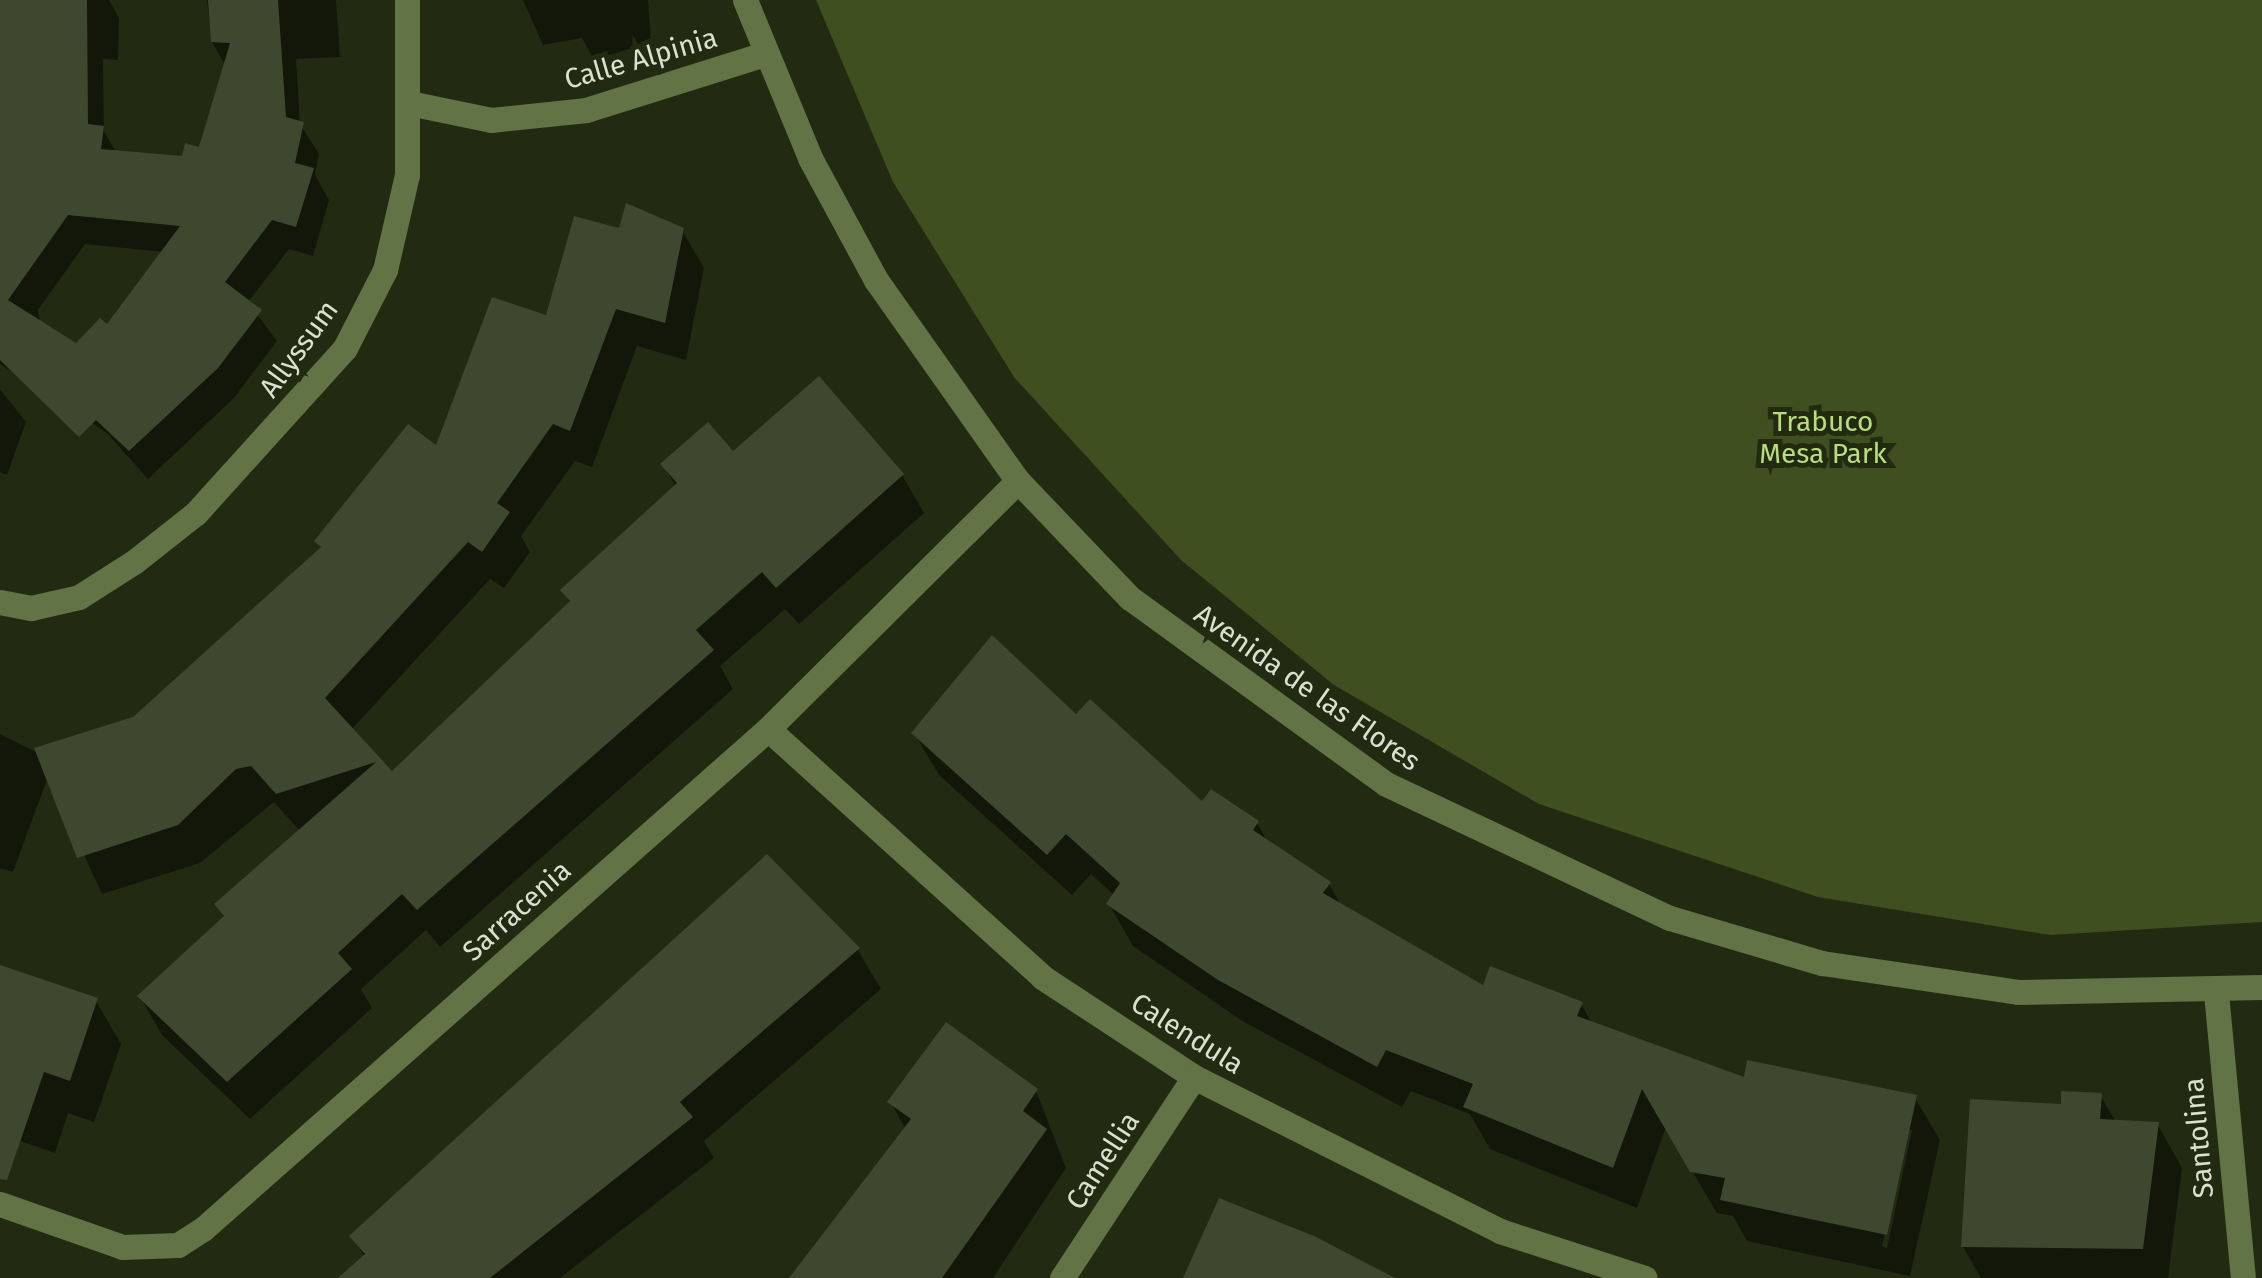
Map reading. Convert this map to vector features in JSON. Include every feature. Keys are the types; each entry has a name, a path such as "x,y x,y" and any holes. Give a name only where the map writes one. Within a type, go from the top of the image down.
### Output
{"street":[{"name":"Allyssum","path":"0,602 30,608 79,596 196,513 345,348 385,270 414,104 408,0"},
{"name":"Avenida de las Flores","path":"745,0 765,54 876,280 1018,481 1130,598 1386,784 1670,918 1822,963 2018,992 2216,993 2262,987"},
{"name":"Calle Alpinia","path":"414,104 491,120 586,110 765,54"},
{"name":"Sarracenia","path":"0,1204 123,1248 178,1245 768,728 1018,481"},
{"name":"Calendula","path":"768,728 1042,977 1194,1077 1500,1232 1645,1278"},
{"name":"Santolina","path":"2216,993 2242,1278"},
{"name":"Camellia","path":"1062,1278 1194,1077"}],"green space":[{"name":"Trabuco Mesa Park","path":"816,0 2262,0 2262,922 2050,935 1818,897 1539,804 1334,685 1181,560 1014,377 893,182"}],"building":[{"path":"0,0 87,0 88,124 104,126 101,149 182,156 185,143 199,147 230,43 211,42 208,0 278,0 286,117 304,122 295,163 314,168 296,227 272,220 225,282 262,310 218,368 129,451 96,420 79,437 0,360","holes":["68,215 180,226 107,324 100,318 76,343 8,300"]},
{"path":"626,203 684,228 665,323 616,309 570,431 553,424 497,503 510,512 482,552 468,542 325,698 392,771 570,601 560,590 677,483 660,464 708,422 733,451 819,376 904,474 776,588 762,572 696,630 714,650 417,910 402,894 338,953 352,969 227,1082 137,996 224,916 214,904 376,762 276,794 251,766 236,769 178,825 77,858 34,748 133,717 321,547 314,541 408,424 436,445 492,297 546,315 574,216 619,228"},
{"path":"992,635 1076,714 1090,699 1202,801 1211,789 1259,821 1253,830 1331,882 1323,893 1483,985 1490,966 1583,1002 1577,1016 1744,1077 1747,1060 1917,1095 1887,1235 1720,1200 1725,1178 1690,1172 1642,1089 1613,1168 1463,1107 1473,1084 1386,1050 1377,1067 1218,980 1106,904 1120,883 1066,834 1047,855 911,733"},
{"path":"767,854 860,948 680,1102 693,1117 490,1278 338,1278 365,1254 349,1236"},
{"path":"0,965 98,998 70,1081 44,1072 7,1180 0,1179"},
{"path":"946,1022 1038,1089 1023,1111 1047,1129 942,1278 789,1278 911,1119 887,1102"},
{"path":"2061,1091 2102,1093 2100,1119 2159,1122 2143,1249 1961,1247 1970,1099 2061,1104"},
{"path":"1219,1198 1314,1236 1395,1278 1183,1278"}]}
